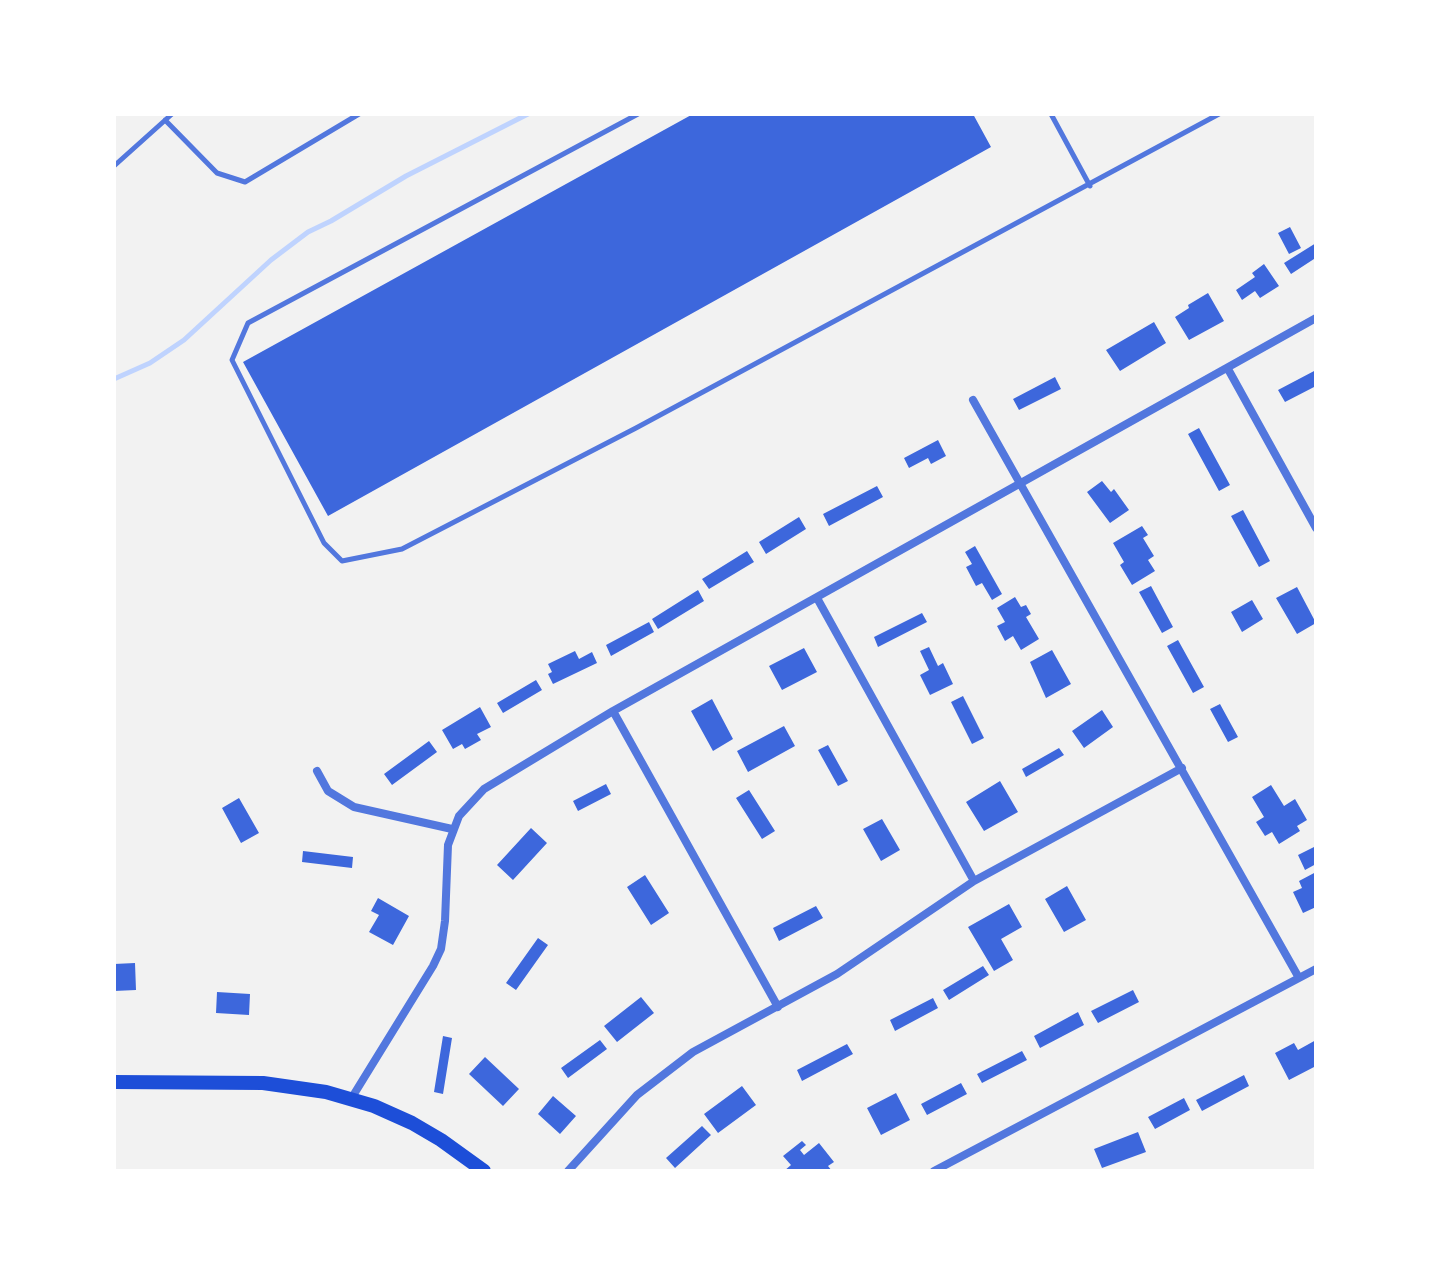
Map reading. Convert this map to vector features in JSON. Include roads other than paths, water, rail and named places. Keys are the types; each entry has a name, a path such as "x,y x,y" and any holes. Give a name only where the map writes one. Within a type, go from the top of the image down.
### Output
{"main road":[{"path":"114,1082 263,1083 326,1092 412,1123 484,1171"}],"street":[{"path":"351,1099 441,949 448,845 452,829 468,803 484,789 613,711 1316,318"},
{"path":"1228,369 1316,528"},
{"path":"973,400 1299,978"},
{"path":"817,598 974,881"},
{"path":"613,711 778,1007"},
{"path":"568,1171 637,1095 693,1052 837,974 974,881 1182,768"},
{"path":"317,771 328,791 354,807 452,829"},
{"path":"934,1171 1316,969"}],"lane":[{"path":"114,166 172,114"},
{"path":"165,120 217,173 245,182 359,114"},
{"path":"638,114 248,323 232,360 324,543 342,561 402,549 636,428 1219,114"},
{"path":"1051,114 1090,186"}],"waterway":[{"path":"114,379 150,363 184,340 271,260 308,232 406,176 528,114"}]}
